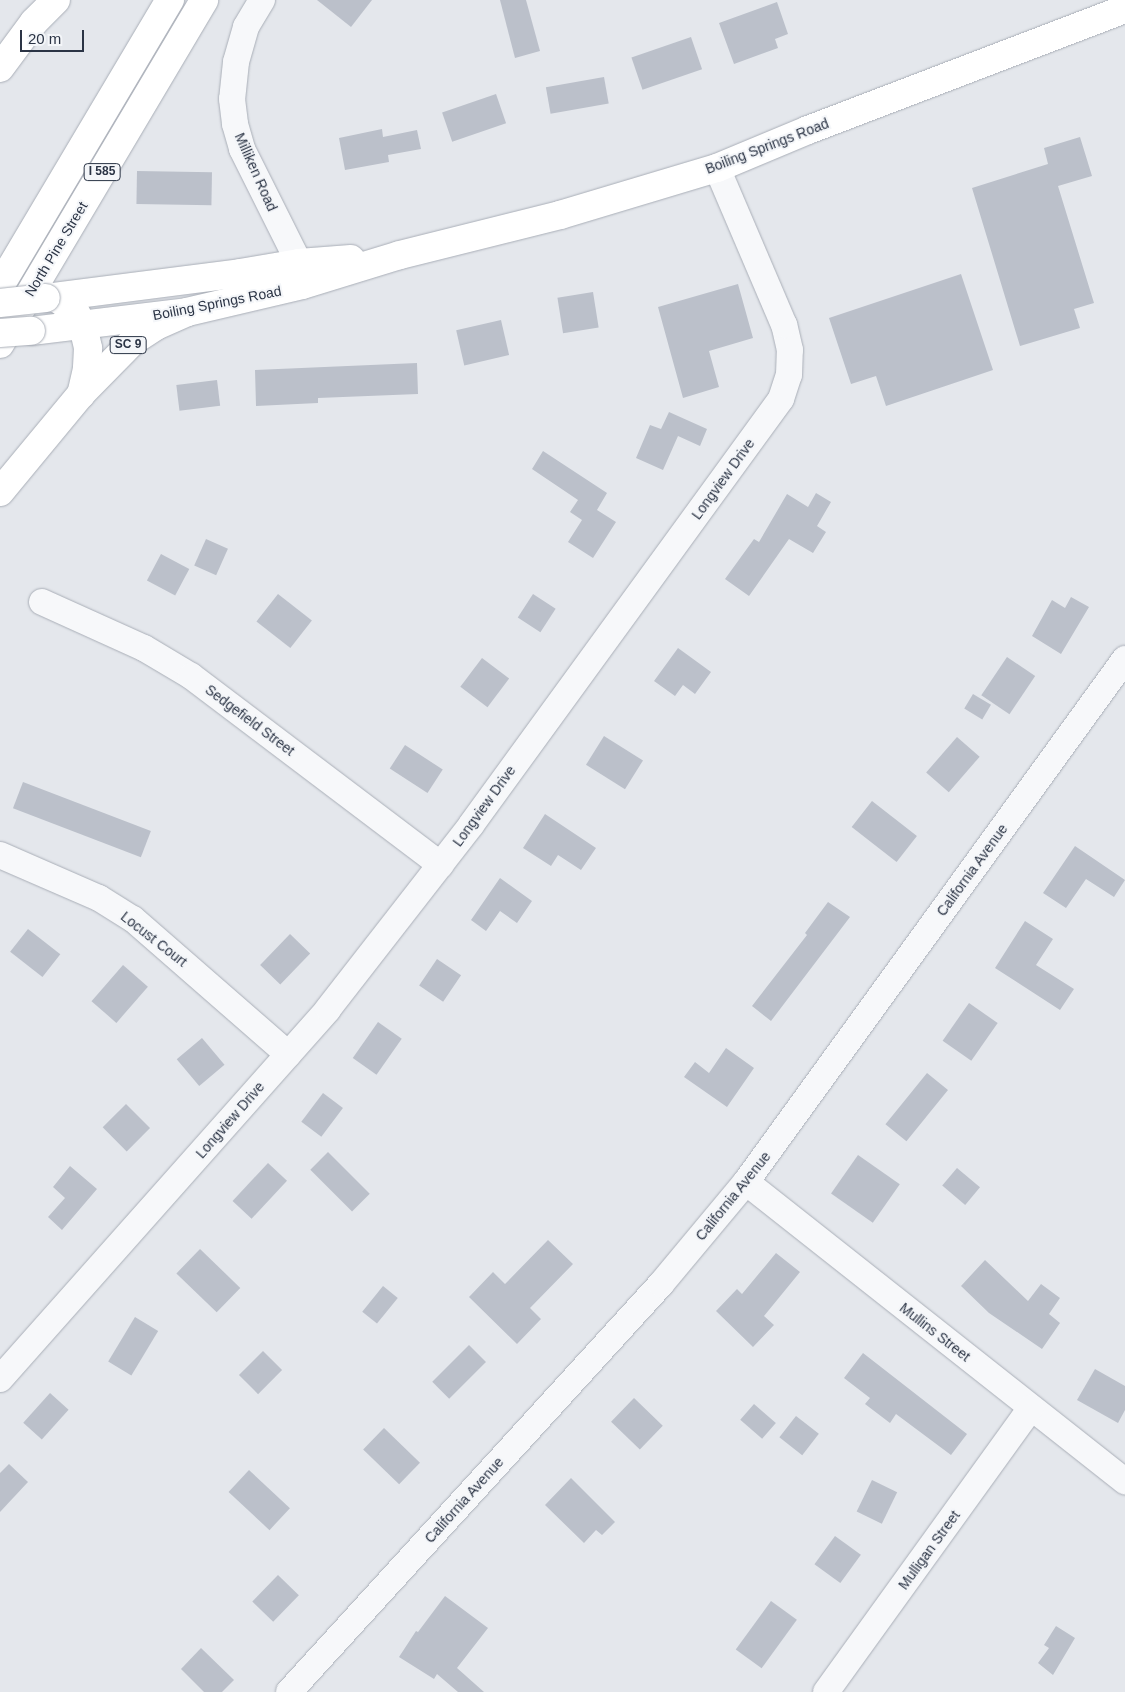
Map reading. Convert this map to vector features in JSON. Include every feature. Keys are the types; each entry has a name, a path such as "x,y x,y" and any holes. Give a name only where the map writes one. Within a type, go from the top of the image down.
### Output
{"main road":[{"path":"0,68 34,22 56,0"},
{"name":"North Pine Street","path":"0,286 170,0"},
{"name":"North Pine Street","path":"0,344 204,0"},
{"name":"Boiling Springs Road","path":"0,333 83,326 187,312 301,274 400,255 560,215 717,168 808,130 1125,9"},
{"name":"Boiling Springs Road","path":"0,303 240,273 301,274"},
{"path":"51,297 75,311 83,326 88,348 87,369 81,394"},
{"name":"SC 9","path":"0,492 81,394 133,340 156,326 187,312"}],"street":[{"name":"Milliken Road","path":"262,0 246,27 236,62 232,99 235,124 242,149 301,274"},
{"name":"Longview Drive","path":"0,1379 328,1009 441,865 781,400 790,367 790,350 784,325 717,168"},
{"name":"Sedgefield Street","path":"42,602 144,648 191,676 441,865"},
{"name":"California Avenue","path":"289,1692 661,1284 746,1182 1125,659"},
{"name":"Locust Court","path":"0,855 99,898 133,919 288,1054"},
{"name":"Mullins Street","path":"746,1182 1125,1481"},
{"name":"Mulligan Street","path":"826,1692 1031,1408"}],"building":[{"path":"317,0 372,0 351,27"},
{"path":"500,0 526,0 540,51 515,58"},
{"path":"777,2 788,34 775,39 778,48 734,64 719,23"},
{"path":"691,37 702,69 643,90 631,58"},
{"path":"604,77 609,104 551,114 546,87"},
{"path":"496,94 506,123 452,142 442,113"},
{"path":"382,129 383,137 417,130 421,149 388,155 389,162 345,170 339,138"},
{"path":"1080,137 1092,176 1058,186 1094,303 1074,309 1080,328 1020,346 972,188 1048,164 1044,148"},
{"path":"137,171 212,172 211,205 136,204"},
{"path":"961,274 993,370 886,406 876,376 851,384 829,318"},
{"path":"738,284 753,338 709,351 719,387 683,398 658,307"},
{"path":"593,292 599,328 563,333 557,298"},
{"path":"501,320 509,355 464,365 456,330"},
{"path":"417,363 418,394 318,398 318,403 256,406 255,370"},
{"path":"217,380 220,406 179,411 176,385"},
{"path":"669,412 707,429 700,446 678,436 663,470 636,458 650,425 661,429"},
{"path":"543,451 607,493 597,510 616,522 593,558 568,542 582,520 570,512 578,500 532,469"},
{"path":"816,493 831,502 817,526 826,532 813,553 789,539 749,596 725,579 754,539 759,542 787,494 808,507"},
{"path":"206,539 228,549 216,575 194,565"},
{"path":"161,554 189,569 175,596 147,580"},
{"path":"278,594 312,620 290,648 256,622"},
{"path":"533,594 556,609 540,632 518,617"},
{"path":"1071,597 1089,607 1061,654 1032,636 1052,600 1065,608"},
{"path":"678,648 711,672 695,694 683,685 675,696 654,681"},
{"path":"1007,657 1035,676 1009,714 981,695"},
{"path":"482,658 509,678 487,707 460,687"},
{"path":"973,694 991,705 982,719 964,709"},
{"path":"604,736 643,760 625,789 586,765"},
{"path":"957,737 980,757 949,792 926,772"},
{"path":"405,745 443,770 427,793 390,768"},
{"path":"23,782 151,831 141,857 13,808"},
{"path":"872,801 917,836 897,862 852,827"},
{"path":"545,814 596,848 581,870 558,855 551,866 523,848"},
{"path":"1075,846 1125,880 1114,897 1086,879 1066,908 1043,893"},
{"path":"500,878 532,901 517,923 500,911 486,931 471,920"},
{"path":"828,902 850,917 771,1021 752,1006 807,935 805,933"},
{"path":"1025,921 1053,939 1036,965 1074,989 1060,1010 995,968"},
{"path":"28,929 60,954 42,977 10,952"},
{"path":"290,934 310,953 280,984 260,965"},
{"path":"437,959 461,975 443,1002 419,986"},
{"path":"123,965 148,987 116,1023 92,1001"},
{"path":"969,1003 998,1023 971,1061 943,1041"},
{"path":"378,1022 402,1039 377,1075 353,1058"},
{"path":"202,1038 224,1065 199,1086 177,1059"},
{"path":"726,1048 754,1068 727,1107 684,1077 695,1062 709,1073"},
{"path":"927,1073 948,1090 906,1141 885,1124"},
{"path":"323,1093 343,1108 321,1137 301,1122"},
{"path":"126,1104 150,1128 127,1151 103,1127"},
{"path":"328,1152 370,1194 352,1211 310,1170"},
{"path":"858,1155 900,1184 873,1223 831,1194"},
{"path":"268,1163 287,1181 252,1219 233,1201"},
{"path":"70,1166 97,1189 62,1230 48,1217 65,1198 53,1187"},
{"path":"957,1168 980,1187 965,1205 942,1186"},
{"path":"548,1240 573,1264 530,1308 541,1319 517,1344 469,1297 493,1272 505,1284"},
{"path":"200,1249 240,1288 217,1312 176,1273"},
{"path":"776,1253 800,1272 764,1316 774,1325 753,1347 716,1311 737,1289 742,1294"},
{"path":"985,1260 1028,1301 1041,1284 1060,1298 1049,1314 1060,1323 1042,1349 989,1313 961,1286"},
{"path":"383,1286 398,1298 377,1324 362,1312"},
{"path":"135,1317 158,1331 131,1375 108,1362"},
{"path":"469,1345 486,1362 449,1399 432,1382"},
{"path":"263,1351 282,1370 258,1394 239,1375"},
{"path":"863,1353 967,1434 951,1455 896,1414 890,1423 865,1404 870,1398 844,1378"},
{"path":"1095,1369 1125,1386 1125,1410 1118,1423 1077,1400"},
{"path":"50,1393 69,1410 42,1439 23,1423"},
{"path":"634,1398 663,1426 640,1450 611,1422"},
{"path":"754,1404 776,1423 762,1439 740,1420"},
{"path":"796,1416 819,1434 802,1455 779,1437"},
{"path":"384,1428 420,1463 399,1484 363,1450"},
{"path":"9,1464 28,1482 0,1512 0,1473"},
{"path":"249,1470 290,1508 269,1530 229,1492"},
{"path":"571,1478 615,1522 602,1535 596,1530 584,1543 545,1505"},
{"path":"872,1480 897,1492 882,1524 857,1511"},
{"path":"835,1536 861,1555 840,1583 814,1564"},
{"path":"278,1575 299,1595 273,1622 252,1602"},
{"path":"445,1596 488,1628 457,1668 484,1692 458,1692 437,1674 434,1679 399,1657 416,1631 418,1632"},
{"path":"771,1601 797,1620 762,1668 736,1650"},
{"path":"1056,1626 1075,1638 1053,1675 1038,1663 1049,1648 1044,1645"},
{"path":"201,1648 234,1680 222,1692 204,1692 181,1669"}]}
